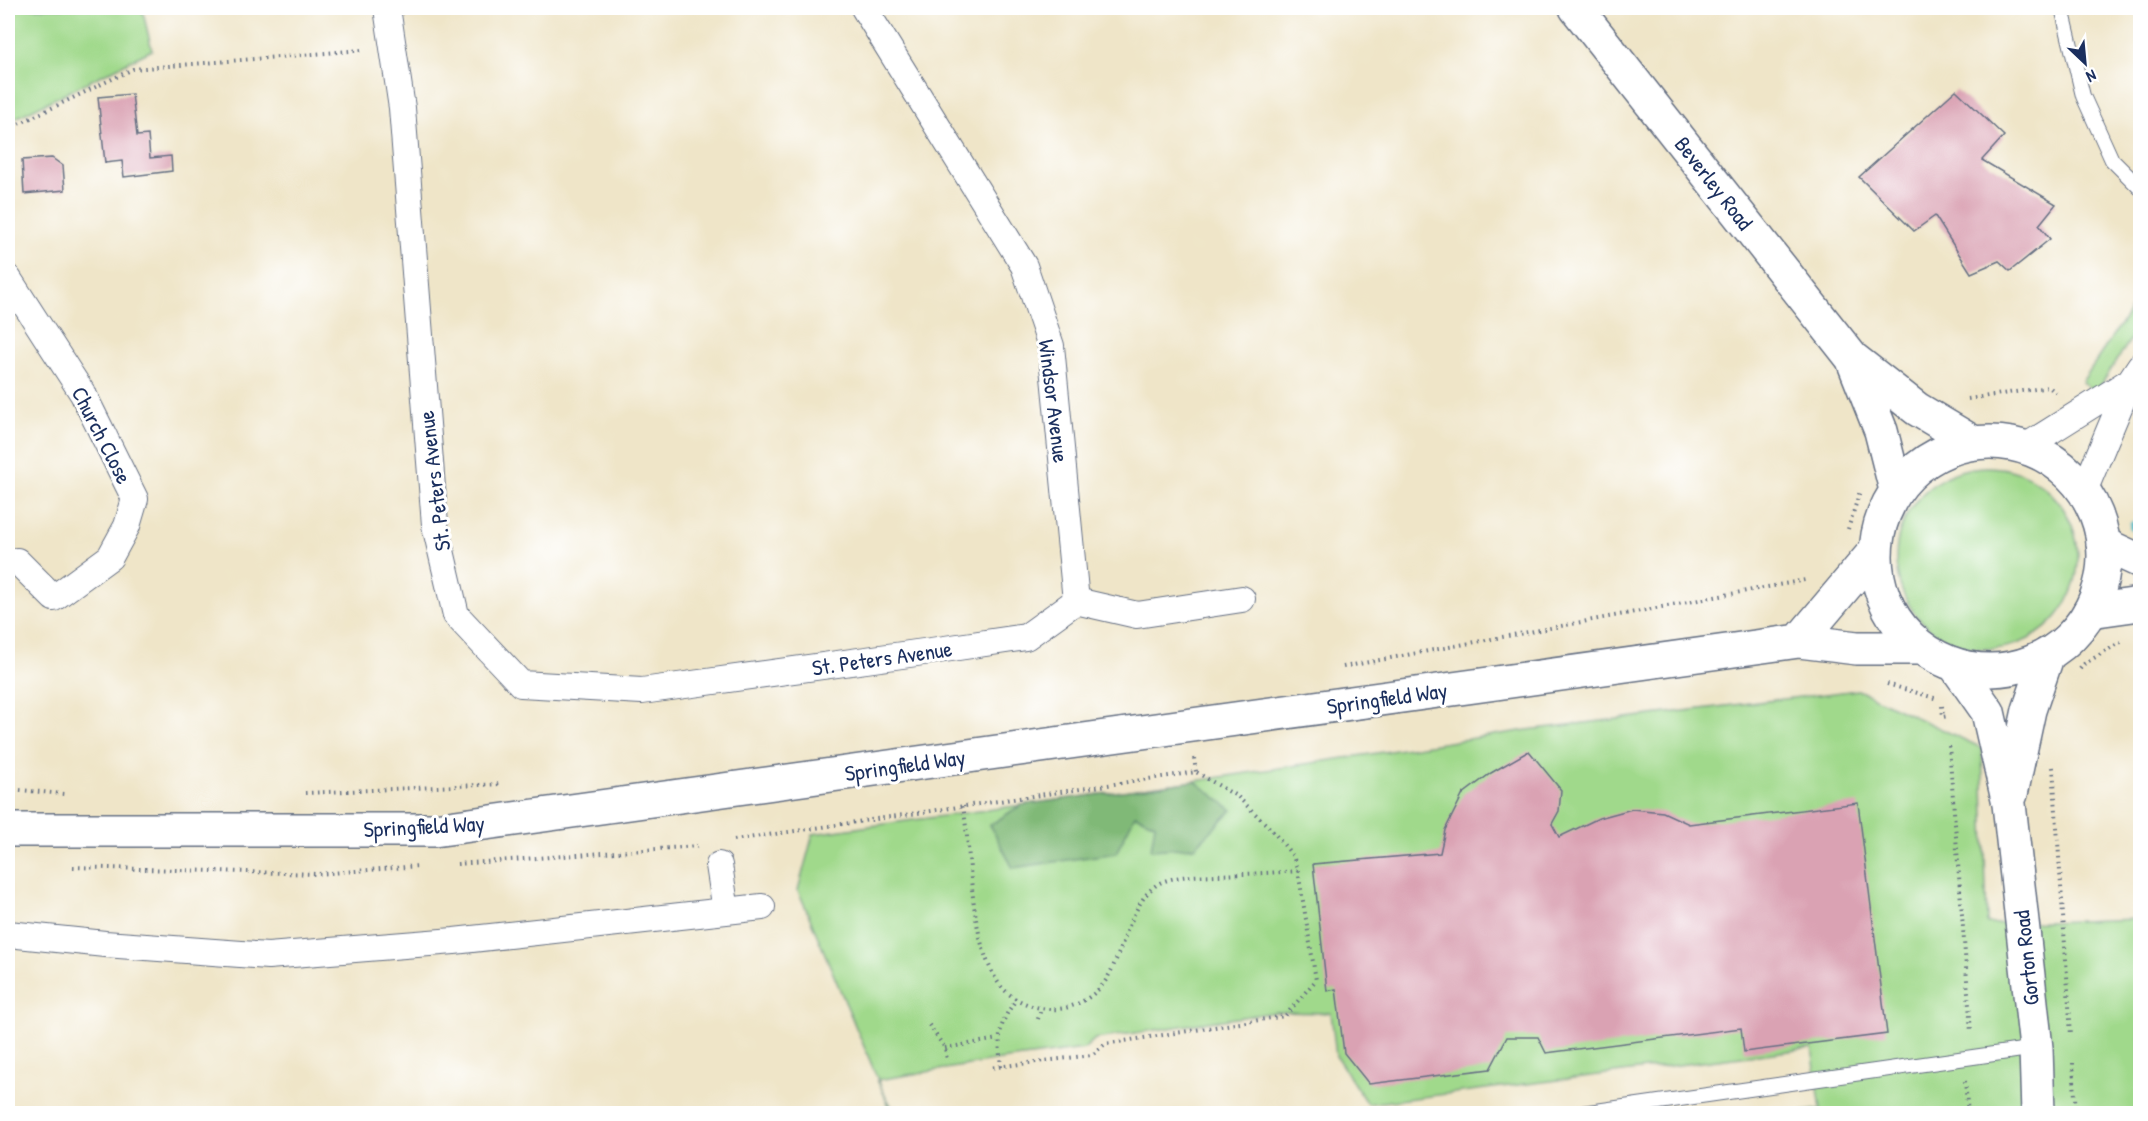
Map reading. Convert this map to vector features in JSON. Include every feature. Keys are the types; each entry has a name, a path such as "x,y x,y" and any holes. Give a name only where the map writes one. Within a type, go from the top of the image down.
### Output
{"main road":[{"name":"Beverley Road","path":"1576,8 1852,358 1917,409 1974,443"},
{"name":"Beverley Road","path":"1852,358 1881,431 1896,490"},
{"path":"2000,442 2025,447 2058,465 2084,491 2097,517 2103,544 2102,579 2090,612 2072,636 2048,654 2019,667 1987,670 1955,665 1922,648 1896,622 1879,588 1875,551 1881,519 1896,490 1918,467 1944,451 1974,443 2000,442"},
{"path":"2103,544 2140,561"},
{"path":"1799,641 1875,551"},
{"path":"2090,612 2140,604"},
{"name":"Springfield Way","path":"8,830 435,830 1799,641 1857,648 1922,648"},
{"name":"Gorton Road","path":"2009,804 2029,710 2048,654"},
{"name":"Gorton Road","path":"1955,665 1988,712 2009,804 2036,1048 2038,1113"}],"street":[{"name":"St. Peters Avenue","path":"387,8 402,108 435,525 456,615 521,684 642,691 1026,637 1076,601"},
{"name":"Windsor Avenue","path":"864,8 1024,266 1051,346 1076,601"},
{"name":"Church Close","path":"8,278 83,394 135,499 127,526 110,556 54,597 17,561"},
{"path":"2025,447 2081,414 2135,373"},
{"path":"2084,491 2135,373"},
{"path":"1076,601 1137,615 1242,599"},
{"path":"719,865 726,911"},
{"path":"8,934 268,956 454,941 762,907"}],"lane":[{"path":"2062,8 2083,96 2112,160 2140,188"},
{"path":"1575,1113 2036,1048"}],"path":[{"path":"8,129 133,69 393,47"},
{"path":"1334,669 1755,591 1806,580 1813,574"},
{"path":"2077,673 2084,664 2138,633 2140,604"},
{"path":"1949,746 1972,1029 1964,1058 1968,1113"},
{"path":"2053,761 2072,1044"},
{"path":"989,1068 1092,1055 1105,1044 1286,1016 1316,980 1298,871 1293,856 1238,797 1196,772"},
{"path":"298,794 502,784"},
{"path":"8,789 64,794"},
{"path":"963,806 976,918 986,955 996,981 1016,1000 1041,1009 1062,1010 1089,997 1104,982 1141,901 1160,883 1184,877 1298,871"},
{"path":"1001,1067 998,1039 1004,1016 1016,1000"},
{"path":"1038,1020 1041,1009"},
{"path":"929,1025 945,1048 947,1060"},
{"path":"945,1048 998,1039"},
{"path":"2073,1056 2076,1113"}],"green space":[{"path":"8,8 142,8 152,50 8,122"},
{"path":"2140,295 2140,325 2095,394 2082,382"},
{"path":"1987,467 2022,474 2051,494 2071,523 2078,558 2071,593 2051,622 2022,642 1987,649 1952,642 1923,622 1903,593 1896,558 1903,523 1923,494 1952,474"},
{"path":"1858,690 1982,748 1987,924 2140,919 2140,1113 1795,1113 1821,1109 1812,1048 1367,1104 1336,1056 1331,1013 1276,1012 1095,1039 1084,1049 878,1080 798,890 813,834 1195,781 1527,730"},
{"path":"1195,781 1232,810 1195,847 1151,850 1155,824 1135,815 1116,853 1013,868 990,825 1021,805"},
{"path":"882,1089 895,1113 892,1113"}],"building":[{"path":"1956,90 2004,136 1982,160 2056,204 2039,225 2050,239 2010,271 1999,261 1971,273 1935,216 1914,231 1859,177"},
{"path":"132,94 137,136 148,135 150,158 171,156 172,171 124,177 122,161 105,163 98,97"},
{"path":"52,158 63,166 65,190 24,194 22,160"},
{"path":"1529,751 1561,790 1559,811 1552,824 1559,837 1599,818 1632,809 1663,812 1689,824 1858,803 1887,1034 1744,1052 1741,1028 1546,1053 1538,1037 1507,1037 1490,1069 1369,1084 1344,1053 1336,989 1327,991 1313,864 1440,853 1445,830 1463,794 1491,773"}],"waterway":[{"path":"2134,526 2140,530"}]}
